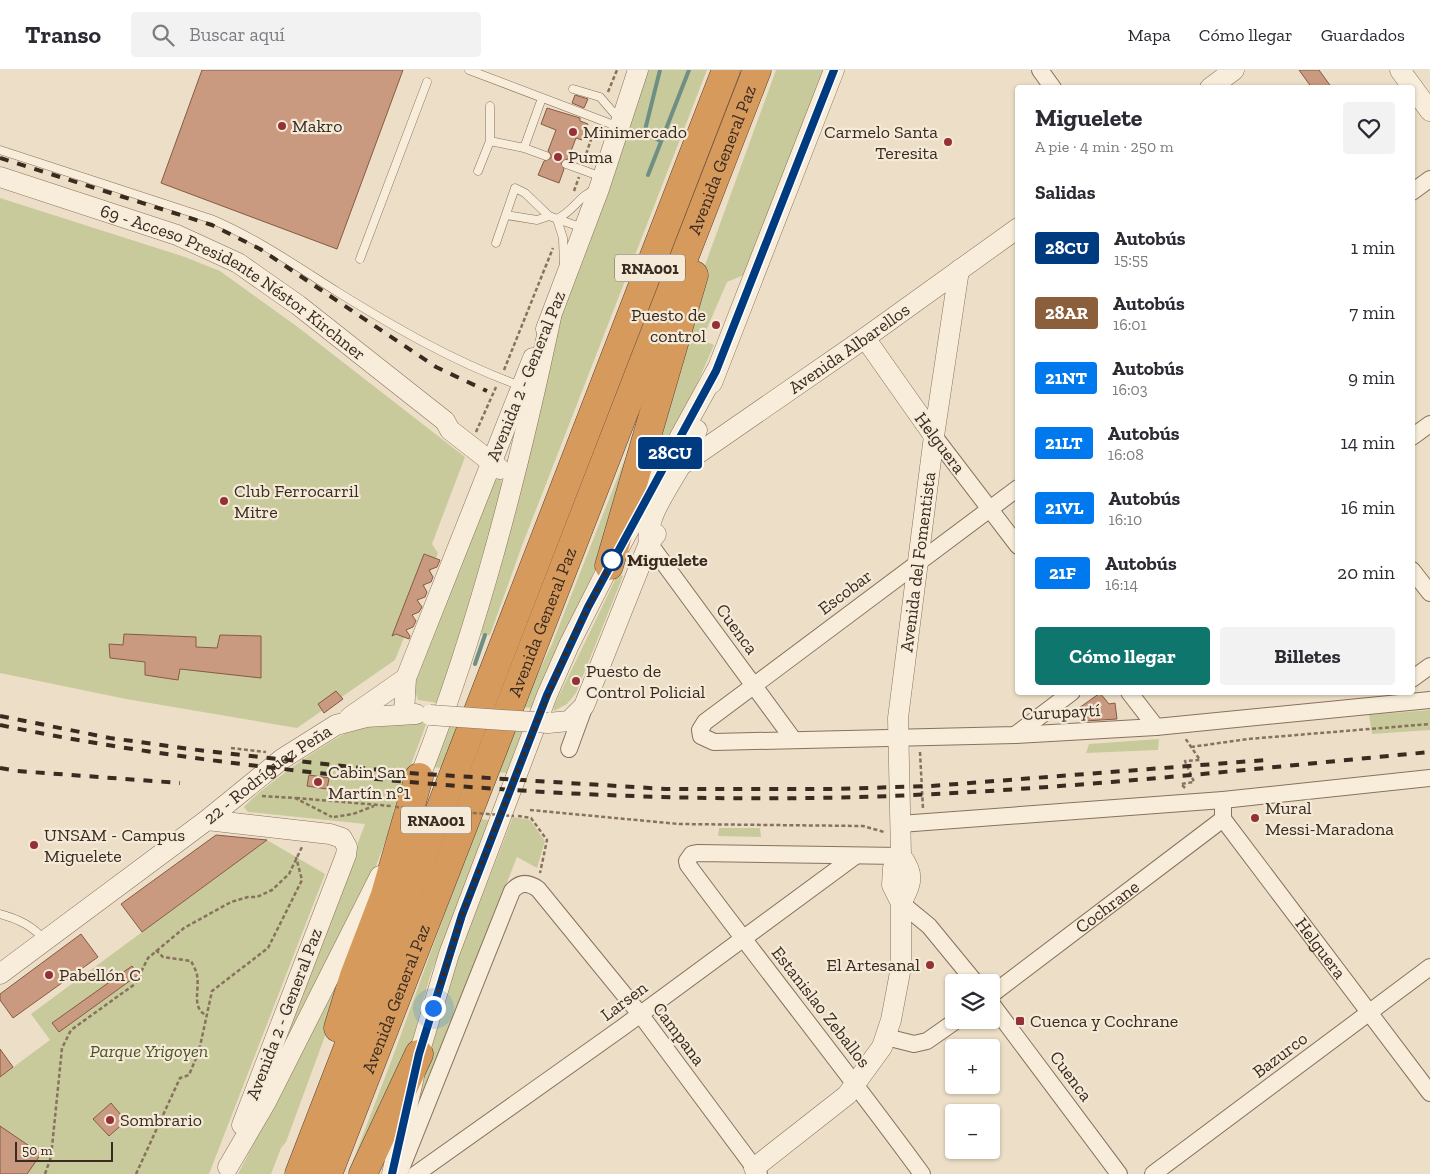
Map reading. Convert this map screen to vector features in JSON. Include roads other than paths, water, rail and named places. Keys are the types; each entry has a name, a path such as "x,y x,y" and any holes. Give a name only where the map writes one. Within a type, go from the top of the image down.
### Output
{"highway":[{"name":"Avenida General Paz","path":"298,1174 726,70"},
{"name":"Avenida General Paz","path":"328,1174 757,70"},
{"path":"609,566 625,505 692,282 716,173"},
{"path":"298,1174 341,1016 385,895 420,778"},
{"path":"363,1174 419,1054"}],"street":[{"name":"Avenida 2 - General Paz","path":"404,714 406,678 503,431 528,389 551,317 621,125 638,70"},
{"name":"Avenida General Paz","path":"569,749 584,706 649,543 659,528 676,485 680,466 700,424 716,371 834,70"},
{"path":"1040,70 1050,85"},
{"path":"1214,85 1234,70"},
{"path":"1400,70 1411,85"},
{"path":"1415,90 1430,111"},
{"name":"69 - Acceso Presidente Néstor Kirchner","path":"0,176 177,235 238,263 298,305 445,421 480,439 492,439 503,431"},
{"path":"1415,190 1430,179"},
{"name":"Avenida Albarellos","path":"680,466 865,338 1015,230"},
{"name":"Avenida del Fomentista","path":"856,1084 882,1047 886,1037 901,967 901,903 911,887 910,868 901,856 898,718 934,436 959,270"},
{"name":"Helguera","path":"865,338 934,436 1015,542"},
{"name":"Avenida General Paz","path":"392,1174 419,1054 462,915 527,746 569,645 609,566 716,371"},
{"path":"227,1171 266,1102 344,950 380,876 420,778 472,634 510,490 528,389"},
{"name":"69 - Acceso Presidente Néstor Kirchner","path":"445,421 450,430 492,461 504,474 510,490"},
{"path":"1415,435 1430,424"},
{"name":"Escobar","path":"700,730 704,722 1015,490"},
{"name":"Cuenca","path":"649,543 793,739"},
{"path":"1415,574 1430,593"},
{"path":"1415,677 1430,666"},
{"path":"336,725 372,704 406,678"},
{"path":"1015,735 1068,695"},
{"path":"1131,695 1156,727"},
{"path":"1378,705 1391,695"},
{"name":"Curupaytí","path":"700,730 705,740 714,742 1015,735 1156,727 1430,700"},
{"name":"22 - Rodríguez Peña","path":"0,974 207,820 290,754 336,725 366,717 404,714 548,723 569,721 584,706"},
{"path":"900,830 924,823 1223,800 1430,778"},
{"path":"1223,800 1223,819"},
{"name":"Helguera","path":"1223,819 1430,1093"},
{"name":"Cochrane","path":"1000,988 1223,819"},
{"name":"Avenida 2 - General Paz","path":"207,820 338,836 345,842 346,855 252,1097 227,1171"},
{"name":"Estanislao Zeballos","path":"854,857 697,853 688,857 688,865 742,939 856,1084 922,1174"},
{"path":"854,857 901,856"},
{"name":"Larsen","path":"416,1174 640,1014 854,857"},
{"name":"Campana","path":"399,1174 512,892 521,884 527,883 538,889 640,1014 753,1172"},
{"path":"901,903 929,926 968,974"},
{"name":"Bazurco","path":"1153,1174 1430,967"},
{"name":"Cuenca","path":"1000,1015 1118,1174"},
{"path":"886,1037 914,1044 927,1041 945,1028"},
{"path":"753,1172 847,1095 856,1084"}],"lane":[{"path":"469,70 598,120 621,125"},
{"path":"360,259 427,82"},
{"path":"573,88 600,97 621,125"},
{"path":"524,148 542,98"},
{"path":"478,171 490,141 490,106"},
{"path":"490,141 524,148 546,156"},
{"path":"0,150 192,213 241,232 390,324 500,379 528,389"},
{"path":"506,215 537,220 566,215 587,192 600,183 581,169 566,164"},
{"path":"496,243 515,188 525,193 553,218 561,228 563,264 567,272"},
{"path":"553,218 583,228"},
{"path":"1,913 18,919 34,929 45,940"}],"waterway":[{"path":"660,70 644,134 661,141"},
{"path":"648,175 689,70"},
{"path":"475,664 485,635"}],"railway":[{"path":"0,158 212,225 260,249 436,367 487,391"},
{"path":"0,716 110,738 205,751 408,773 666,789 832,789 931,786 1266,760"},
{"path":"0,725 164,754 328,774 539,792 679,797 820,798 1026,789 1430,752"},
{"path":"0,768 17,771 180,783"}],"place":[{"name":"Makro","path":"282,126"},
{"name":"Minimercado","path":"573,132"},
{"name":"Carmelo Santa Teresita","path":"948,142"},
{"name":"Puma","path":"558,157"},
{"name":"Puesto de control","path":"716,325"},
{"name":"Club Ferrocarril Mitre","path":"224,501"},
{"name":"Miguelete","path":"612,560"},
{"name":"Puesto de Control Policial","path":"576,681"},
{"name":"Cabin San Martín n°1","path":"318,782"},
{"name":"Mural Messi-Maradona","path":"1255,818"},
{"name":"UNSAM - Campus Miguelete","path":"34,845"},
{"name":"El Artesanal","path":"930,965"},
{"name":"Pabellón C","path":"49,975"},
{"name":"Cuenca y Cochrane","path":"1020,1021"},
{"name":"Sombrario","path":"110,1120"}],"park label":[{"name":"Parque Yrigoyen","path":"149,1051"}]}
